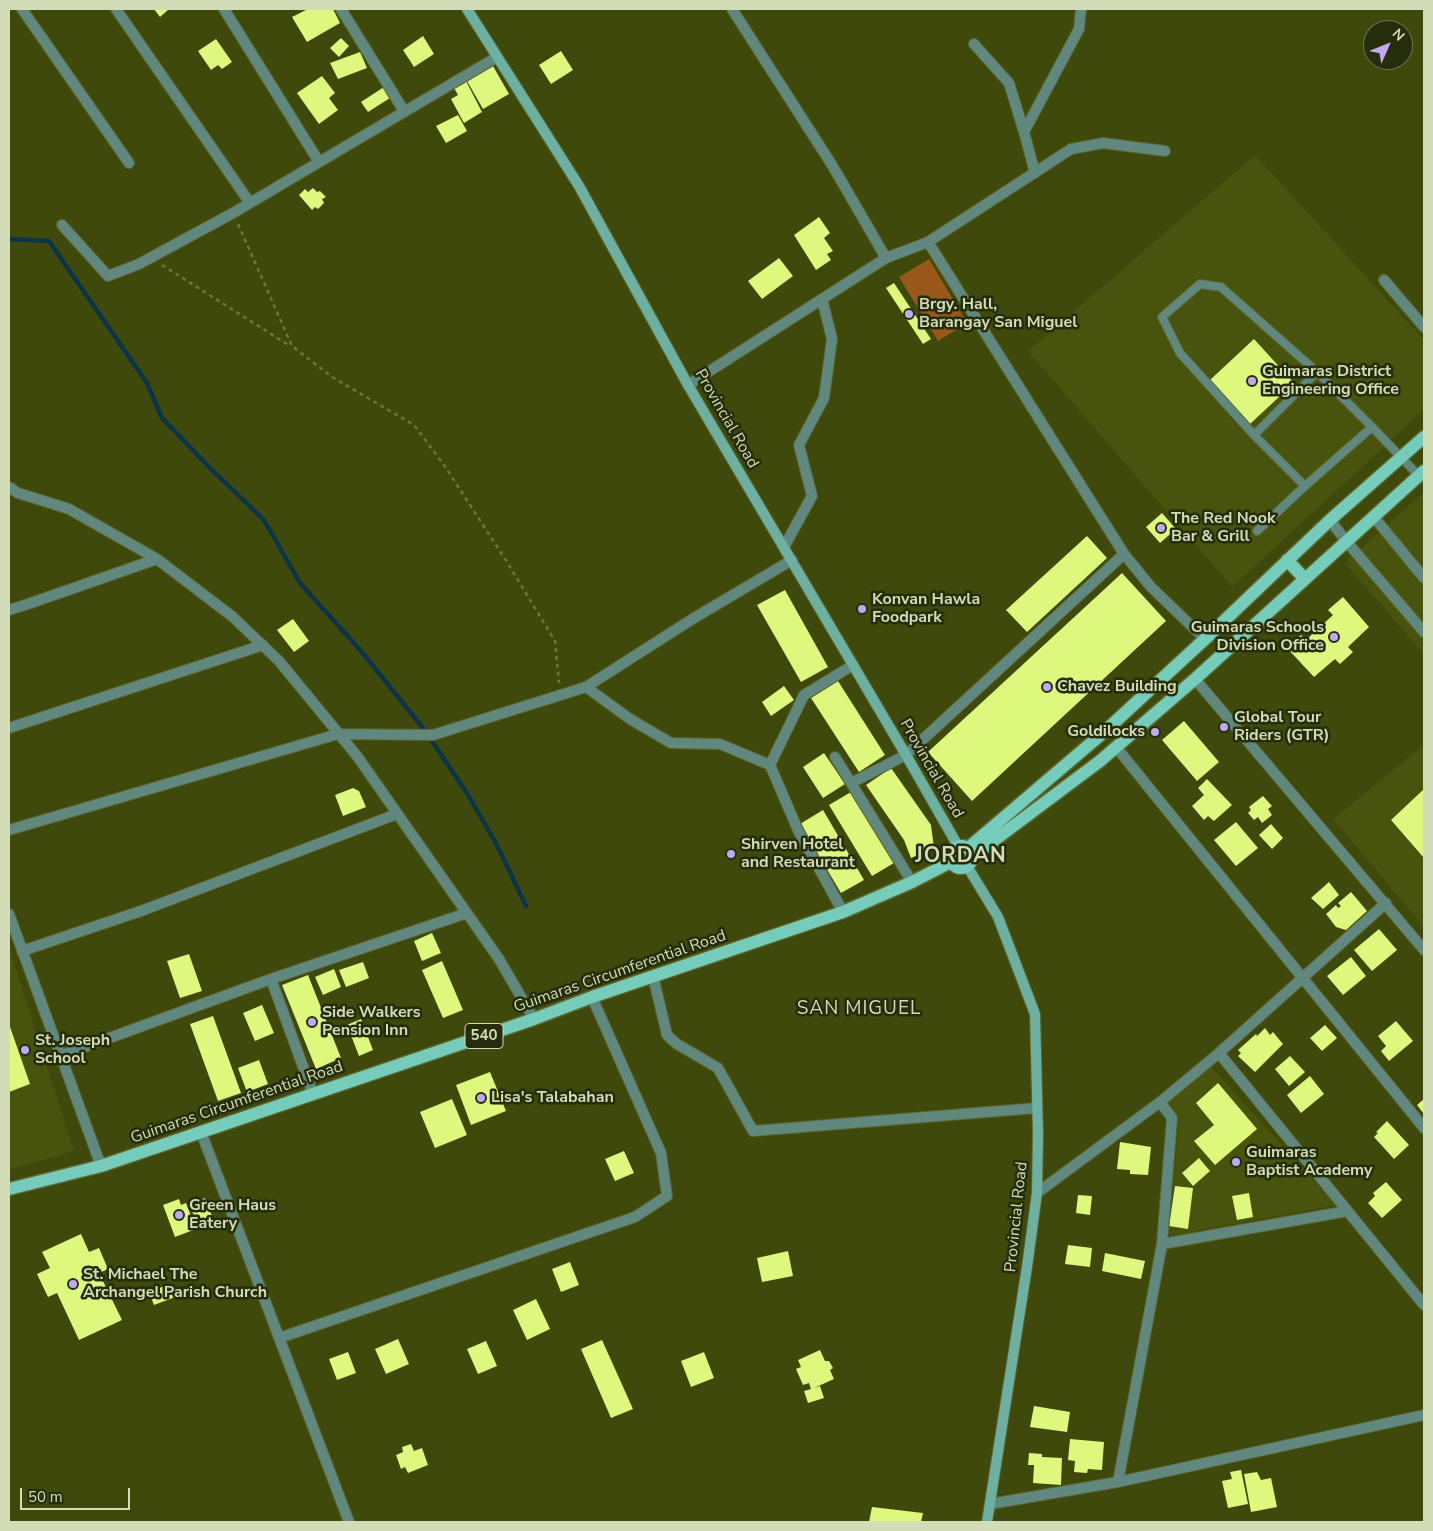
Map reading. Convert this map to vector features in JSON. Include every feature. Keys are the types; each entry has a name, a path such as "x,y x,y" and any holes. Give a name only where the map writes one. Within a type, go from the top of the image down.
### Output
{"main road":[{"name":"540","path":"966,855 1104,732 1330,520 1424,437"},
{"name":"540","path":"966,855 1100,761 1195,679 1373,516 1422,474"},
{"path":"1287,560 1305,579"},
{"name":"Guimaras Circumferential Road","path":"9,1189 101,1166 843,912 912,882 951,862 950,853 953,849 966,855"}],"street":[{"path":"22,9 129,163"},
{"path":"116,9 250,203"},
{"path":"224,9 318,162"},
{"path":"341,9 404,111"},
{"name":"Provincial Road","path":"467,9 580,186 688,385 966,855 998,917 1035,1014 1037,1193 1028,1267 987,1522"},
{"path":"732,9 832,166 886,258"},
{"path":"1024,132 1079,29 1081,9"},
{"path":"974,44 1009,83 1035,173"},
{"path":"62,225 108,276 139,264 233,213 497,56"},
{"path":"688,385 886,258 928,242 1071,149 1103,143 1165,151"},
{"path":"928,242 1124,554 1152,588 1205,639"},
{"path":"1384,280 1424,327"},
{"path":"784,547 812,496 799,445 824,398 832,340 822,300"},
{"path":"12,492 69,509 157,559 233,617 279,661 356,756 499,959 534,1019"},
{"path":"1373,516 1424,578"},
{"path":"1330,520 1424,632"},
{"path":"851,783 906,755 1124,554"},
{"path":"9,610 157,559"},
{"path":"9,830 338,734 433,735 586,687 694,618 792,560"},
{"path":"9,728 263,645"},
{"path":"770,765 804,695 854,665"},
{"path":"1195,679 1424,950"},
{"path":"586,687 630,719 671,743 720,744 770,765 798,830 843,912"},
{"path":"1116,747 1424,1128"},
{"path":"836,758 912,882"},
{"path":"22,951 141,911 397,814"},
{"path":"1037,1193 1160,1102 1219,1053 1386,903"},
{"path":"60,1056 271,978 467,913"},
{"path":"9,914 101,1166"},
{"path":"653,976 667,1035 677,1044 718,1068 753,1131 1037,1108"},
{"path":"271,978 312,1094"},
{"path":"279,1338 635,1217 667,1196 662,1153 592,997"},
{"path":"1219,1053 1424,1305"},
{"path":"1118,1482 1162,1244 1172,1118 1160,1102"},
{"path":"201,1132 349,1522"},
{"path":"1162,1244 1348,1210"},
{"path":"990,1504 1118,1482 1424,1415"}],"lane":[{"path":"1305,486 1254,435 1180,353 1162,317 1200,284 1221,287 1317,372 1401,457 1422,474"},
{"path":"1254,435 1317,372"},
{"path":"1257,531 1372,427"}],"path":[{"path":"233,213 292,346"},
{"path":"150,257 292,346 332,377 414,425 444,465 507,562 555,641 560,694"}],"shaded area":[{"path":"1255,155 1424,340 1424,410 1232,587 1028,351"},
{"path":"929,259 967,323 938,341 899,277"},
{"path":"1424,492 1424,654 1345,563"},
{"path":"1424,745 1424,927 1333,819"},
{"name":"St. Joseph School","path":"9,948 74,1151 9,1170"},
{"name":"Guimaras Baptist Academy","path":"1209,1064 1336,1205 1169,1236 1179,1119 1167,1101"}],"building":[{"path":"154,9 169,9 160,17"},
{"path":"308,9 333,9 340,23 307,42 292,17"},
{"path":"423,36 434,54 414,67 403,50"},
{"path":"341,38 349,46 339,57 330,48"},
{"path":"216,39 232,62 222,69 218,65 211,70 198,51"},
{"path":"561,51 573,70 551,84 539,65"},
{"path":"360,52 367,68 338,79 330,63"},
{"path":"493,66 509,94 483,109 467,81"},
{"path":"322,76 335,93 329,98 338,110 319,124 297,93"},
{"path":"466,81 482,112 464,123 451,99 458,95 454,88"},
{"path":"384,87 390,98 368,112 361,102"},
{"path":"458,115 467,131 446,143 436,126"},
{"path":"313,188 317,192 320,191 326,197 322,199 324,203 318,209 315,207 312,210 299,195 305,189 308,192"},
{"path":"819,217 830,233 824,238 833,251 827,254 831,260 816,270 794,235"},
{"path":"779,258 793,276 762,299 748,281"},
{"name":"Brgy. Hall, Barangay San Miguel","path":"894,283 931,339 923,344 886,288"},
{"name":"Guimaras District Engineering Office","path":"1254,339 1294,383 1250,424 1210,380"},
{"name":"The Red Nook Bar & Grill","path":"1162,513 1176,529 1160,543 1146,527"},
{"path":"1087,536 1107,558 1027,632 1006,610"},
{"name":"Chavez Building","path":"1122,573 1166,621 972,801 928,752"},
{"path":"785,590 828,667 801,682 757,605"},
{"name":"Guimaras Schools Division Office","path":"1343,597 1369,627 1348,647 1353,652 1340,664 1335,659 1314,677 1287,648 1301,635 1306,640 1333,615 1328,610"},
{"path":"293,619 309,641 294,652 277,630"},
{"path":"838,681 885,755 859,772 811,698"},
{"path":"784,686 794,700 771,716 762,702"},
{"path":"1184,721 1219,762 1197,781 1162,740"},
{"path":"824,753 845,784 823,798 803,767"},
{"path":"891,768 931,825 934,848 911,858 904,840 866,785"},
{"path":"1207,779 1232,805 1214,821 1208,816 1204,820 1192,806 1204,795 1198,788"},
{"path":"353,788 359,791 366,807 343,816 335,795"},
{"path":"1424,789 1424,858 1391,820"},
{"path":"851,792 894,863 872,876 829,805"},
{"path":"1263,796 1272,806 1268,809 1272,815 1262,823 1258,817 1254,820 1248,813 1251,810 1249,807"},
{"path":"823,810 864,880 841,893 800,824"},
{"path":"1236,822 1258,848 1236,866 1214,840"},
{"path":"1271,824 1283,838 1272,849 1259,835"},
{"path":"1329,882 1339,895 1323,909 1311,898"},
{"path":"1351,892 1367,911 1346,930 1336,927 1326,914 1336,905 1338,908 1341,906 1338,903"},
{"path":"1379,929 1397,950 1372,971 1354,950"},
{"path":"432,933 441,953 422,961 414,941"},
{"path":"189,954 202,991 180,998 167,961"},
{"path":"1351,957 1366,976 1343,995 1327,976"},
{"path":"442,961 463,1010 443,1018 422,970"},
{"path":"363,962 369,978 346,987 339,970"},
{"path":"334,969 341,987 323,995 315,977"},
{"name":"Side Walkers Pension Inn","path":"308,975 341,1058 316,1069 282,985"},
{"path":"262,1005 274,1033 255,1041 243,1013"},
{"path":"213,1016 241,1093 218,1101 190,1024"},
{"path":"361,1019 373,1050 359,1056 347,1025"},
{"path":"1396,1021 1413,1041 1389,1061 1381,1051 1386,1046 1378,1036"},
{"path":"9,1024 30,1084 9,1092"},
{"path":"1325,1025 1337,1038 1322,1051 1310,1038"},
{"path":"1265,1028 1270,1035 1273,1032 1283,1044 1255,1072 1238,1056 1241,1053 1238,1050"},
{"path":"1290,1056 1305,1072 1289,1086 1275,1069"},
{"path":"259,1060 268,1084 247,1092 238,1068"},
{"name":"Lisa's Talabahan","path":"490,1072 506,1111 471,1125 456,1085"},
{"path":"1310,1076 1324,1094 1301,1113 1287,1095"},
{"path":"1218,1083 1257,1129 1215,1165 1194,1141 1214,1125 1196,1103"},
{"path":"452,1099 467,1135 435,1148 420,1112"},
{"path":"1424,1099 1424,1114 1417,1105"},
{"path":"1387,1121 1409,1145 1394,1159 1374,1137 1378,1133 1376,1132"},
{"path":"1120,1142 1151,1147 1148,1175 1130,1174 1130,1170 1117,1169"},
{"path":"624,1151 634,1173 615,1181 605,1159"},
{"path":"1199,1158 1210,1171 1193,1186 1182,1173"},
{"path":"1386,1182 1402,1200 1382,1218 1368,1203 1375,1196 1373,1193"},
{"path":"1175,1186 1193,1188 1188,1229 1169,1226"},
{"path":"1249,1193 1253,1217 1237,1220 1232,1196"},
{"path":"1078,1195 1092,1196 1090,1215 1076,1213"},
{"path":"205,1198 212,1216 197,1222 189,1205"},
{"path":"179,1199 181,1205 186,1203 196,1229 175,1237 163,1205"},
{"name":"St. Michael The Archangel Parish Church","path":"81,1234 89,1252 99,1248 108,1269 99,1273 122,1320 79,1340 57,1293 48,1297 37,1274 50,1268 42,1252"},
{"path":"1068,1245 1092,1248 1090,1267 1065,1264"},
{"path":"788,1251 793,1276 762,1282 757,1258"},
{"path":"1105,1253 1145,1261 1141,1279 1102,1271"},
{"path":"570,1262 579,1285 561,1292 552,1269"},
{"path":"170,1284 175,1297 154,1305 149,1292"},
{"path":"536,1299 550,1329 527,1340 513,1310"},
{"path":"398,1339 409,1364 386,1374 375,1349"},
{"path":"602,1340 633,1409 611,1418 581,1349"},
{"path":"486,1341 497,1366 478,1374 467,1349"},
{"path":"820,1350 825,1361 829,1361 833,1368 830,1370 834,1379 814,1388 820,1386 824,1398 808,1403 804,1391 811,1389 809,1383 803,1385 796,1369 801,1367 798,1360"},
{"path":"348,1352 356,1373 337,1380 329,1359"},
{"path":"704,1352 714,1378 691,1387 681,1361"},
{"path":"1034,1406 1070,1412 1067,1432 1030,1427"},
{"path":"1070,1439 1104,1442 1102,1470 1088,1469 1087,1473 1074,1472 1075,1461 1068,1460"},
{"path":"411,1444 414,1451 422,1448 428,1465 408,1473 405,1467 401,1469 396,1455 403,1452 402,1447"},
{"path":"1029,1453 1042,1454 1042,1457 1062,1458 1061,1485 1033,1483 1034,1465 1028,1465"},
{"path":"1241,1470 1248,1504 1228,1508 1222,1481 1232,1479 1230,1472"},
{"path":"1257,1472 1261,1480 1271,1478 1277,1507 1251,1512 1244,1474"},
{"path":"872,1507 923,1513 921,1522 869,1522"}],"waterway":[{"path":"9,239 49,241 147,383 162,418 264,520 300,583 361,651 423,728"},
{"path":"432,741 467,793 497,845 526,906"}],"place":[{"name":"Brgy. Hall, Barangay San Miguel","path":"909,314"},
{"name":"Guimaras District Engineering Office","path":"1252,381"},
{"name":"The Red Nook Bar & Grill","path":"1161,528"},
{"name":"Konvan Hawla Foodpark","path":"862,609"},
{"name":"Guimaras Schools Division Office","path":"1334,637"},
{"name":"Chavez Building","path":"1047,687"},
{"name":"Global Tour Riders (GTR)","path":"1224,727"},
{"name":"Goldilocks","path":"1155,732"},
{"name":"Shirven Hotel and Restaurant","path":"731,854"},
{"name":"Side Walkers Pension Inn","path":"312,1022"},
{"name":"St. Joseph School","path":"25,1050"},
{"name":"Lisa's Talabahan","path":"481,1098"},
{"name":"Guimaras Baptist Academy","path":"1236,1162"},
{"name":"Green Haus Eatery","path":"179,1215"},
{"name":"St. Michael The Archangel Parish Church","path":"73,1284"}],"district":[{"name":"JORDAN","path":"961,857"},
{"name":"SAN MIGUEL","path":"859,1009"}]}
